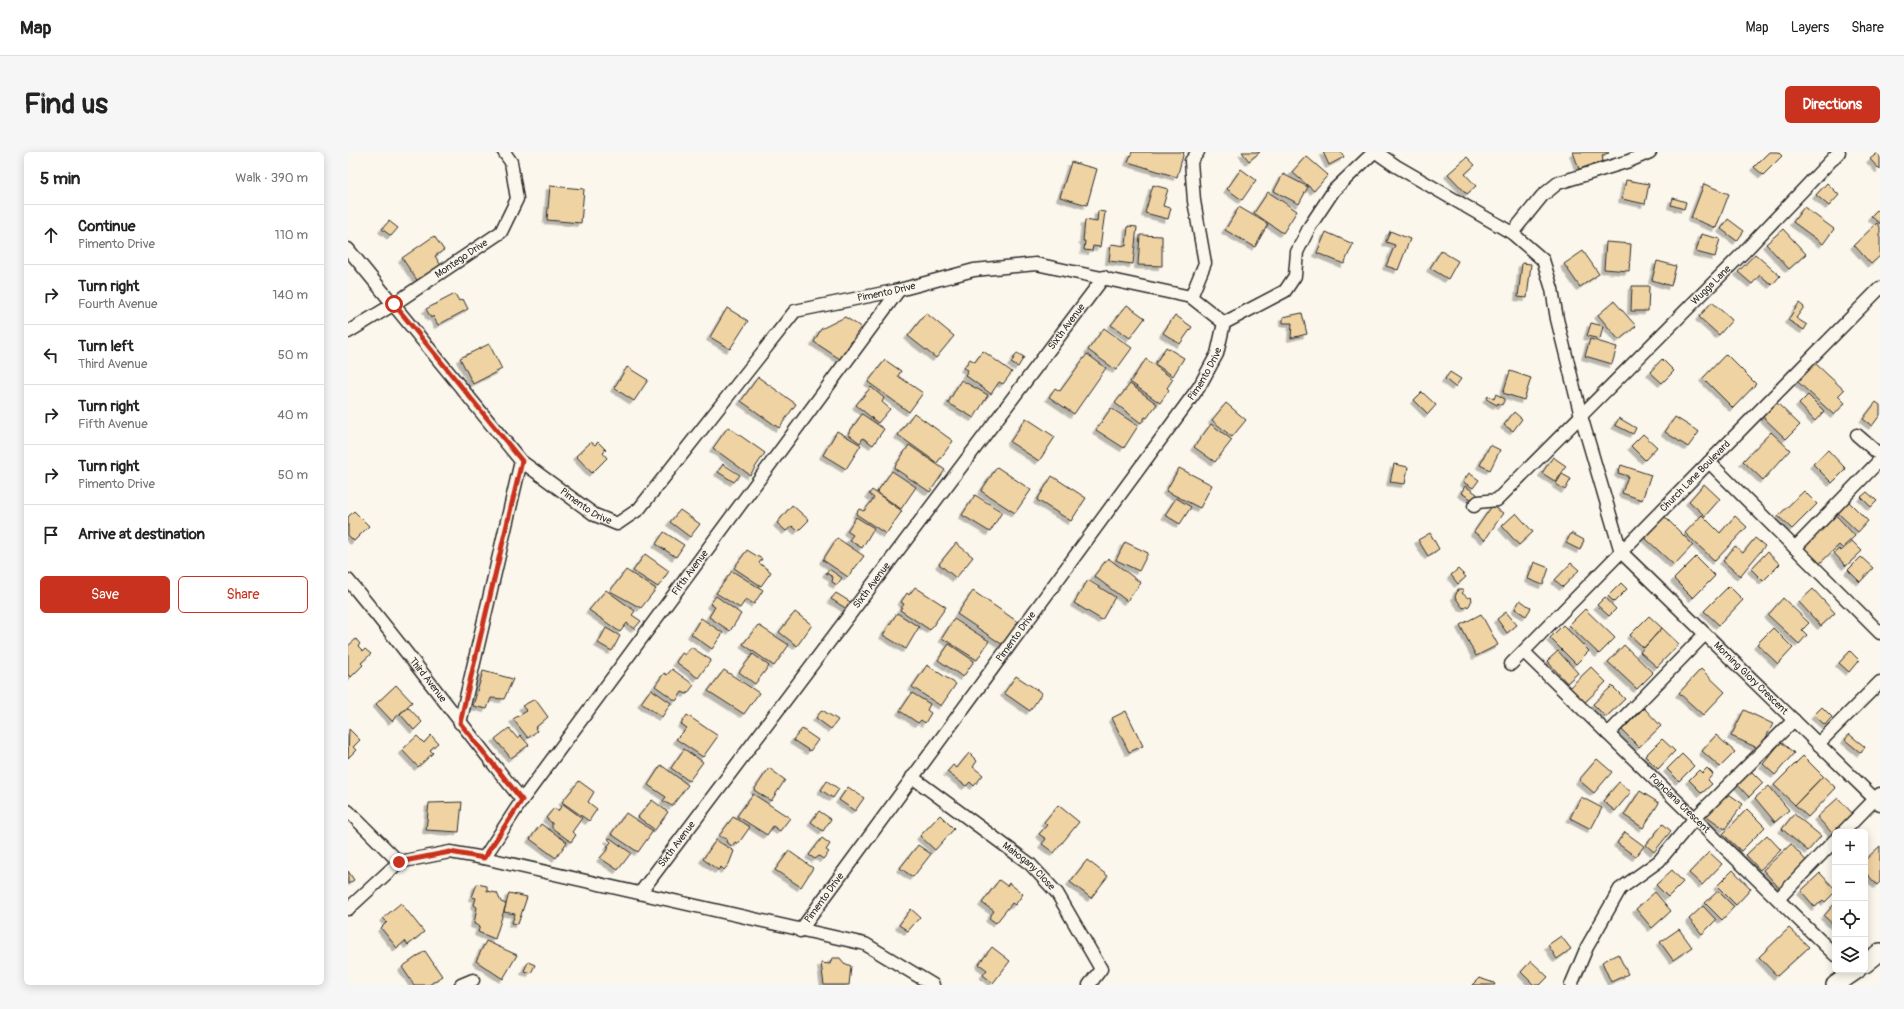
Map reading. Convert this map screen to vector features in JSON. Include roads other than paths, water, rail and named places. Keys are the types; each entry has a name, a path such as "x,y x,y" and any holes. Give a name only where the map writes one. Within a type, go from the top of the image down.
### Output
{"street":[{"name":"Montego Drive","path":"348,332 394,304 501,232 518,199 511,162 504,152"},
{"path":"1191,297 1205,262 1194,201 1191,161 1198,152"},
{"path":"1224,323 1285,291 1295,276 1297,252 1310,226 1334,190 1375,152 1512,233 1543,260 1552,289 1560,332 1581,416 1621,552"},
{"path":"1512,233 1542,196 1558,183 1629,161 1650,152"},
{"name":"Wugga Lane","path":"1474,506 1478,502 1497,500 1744,252 1838,152"},
{"name":"Pimento Drive","path":"348,249 522,461 595,515 617,524 639,508 795,311 899,290 974,270 1036,264 1104,277 1191,297 1224,323 1217,354 1199,387 800,930 484,858 450,852 399,862"},
{"name":"Sixth Avenue","path":"640,893 1104,277"},
{"name":"Church Lane Boulevard","path":"1511,664 1880,288"},
{"name":"Fifth Avenue","path":"484,858 522,800 899,290"},
{"path":"1857,435 1880,455"},
{"path":"1795,548 1880,460"},
{"path":"460,723 522,461"},
{"path":"1709,462 1879,630"},
{"name":"Morning Glory Crescent","path":"1621,552 1818,744 1878,799"},
{"name":"Third Avenue","path":"348,580 398,640 460,723 522,800"},
{"path":"1608,734 1705,634"},
{"name":"Poinciana Crescent","path":"1524,652 1832,952"},
{"path":"1818,744 1880,682"},
{"path":"1571,985 1587,947 1620,889 1659,861 1695,818 1794,720"},
{"name":"Mahogany Close","path":"912,777 1030,864 1057,892 1101,969 1089,985"},
{"path":"1846,829 1878,799"},
{"path":"348,811 399,862 348,909"},
{"path":"1778,899 1832,843"},
{"path":"800,930 865,944 933,985"},
{"path":"1868,960 1880,952"},
{"path":"1835,985 1851,973"},
{"path":"461,985 472,980"}]}
